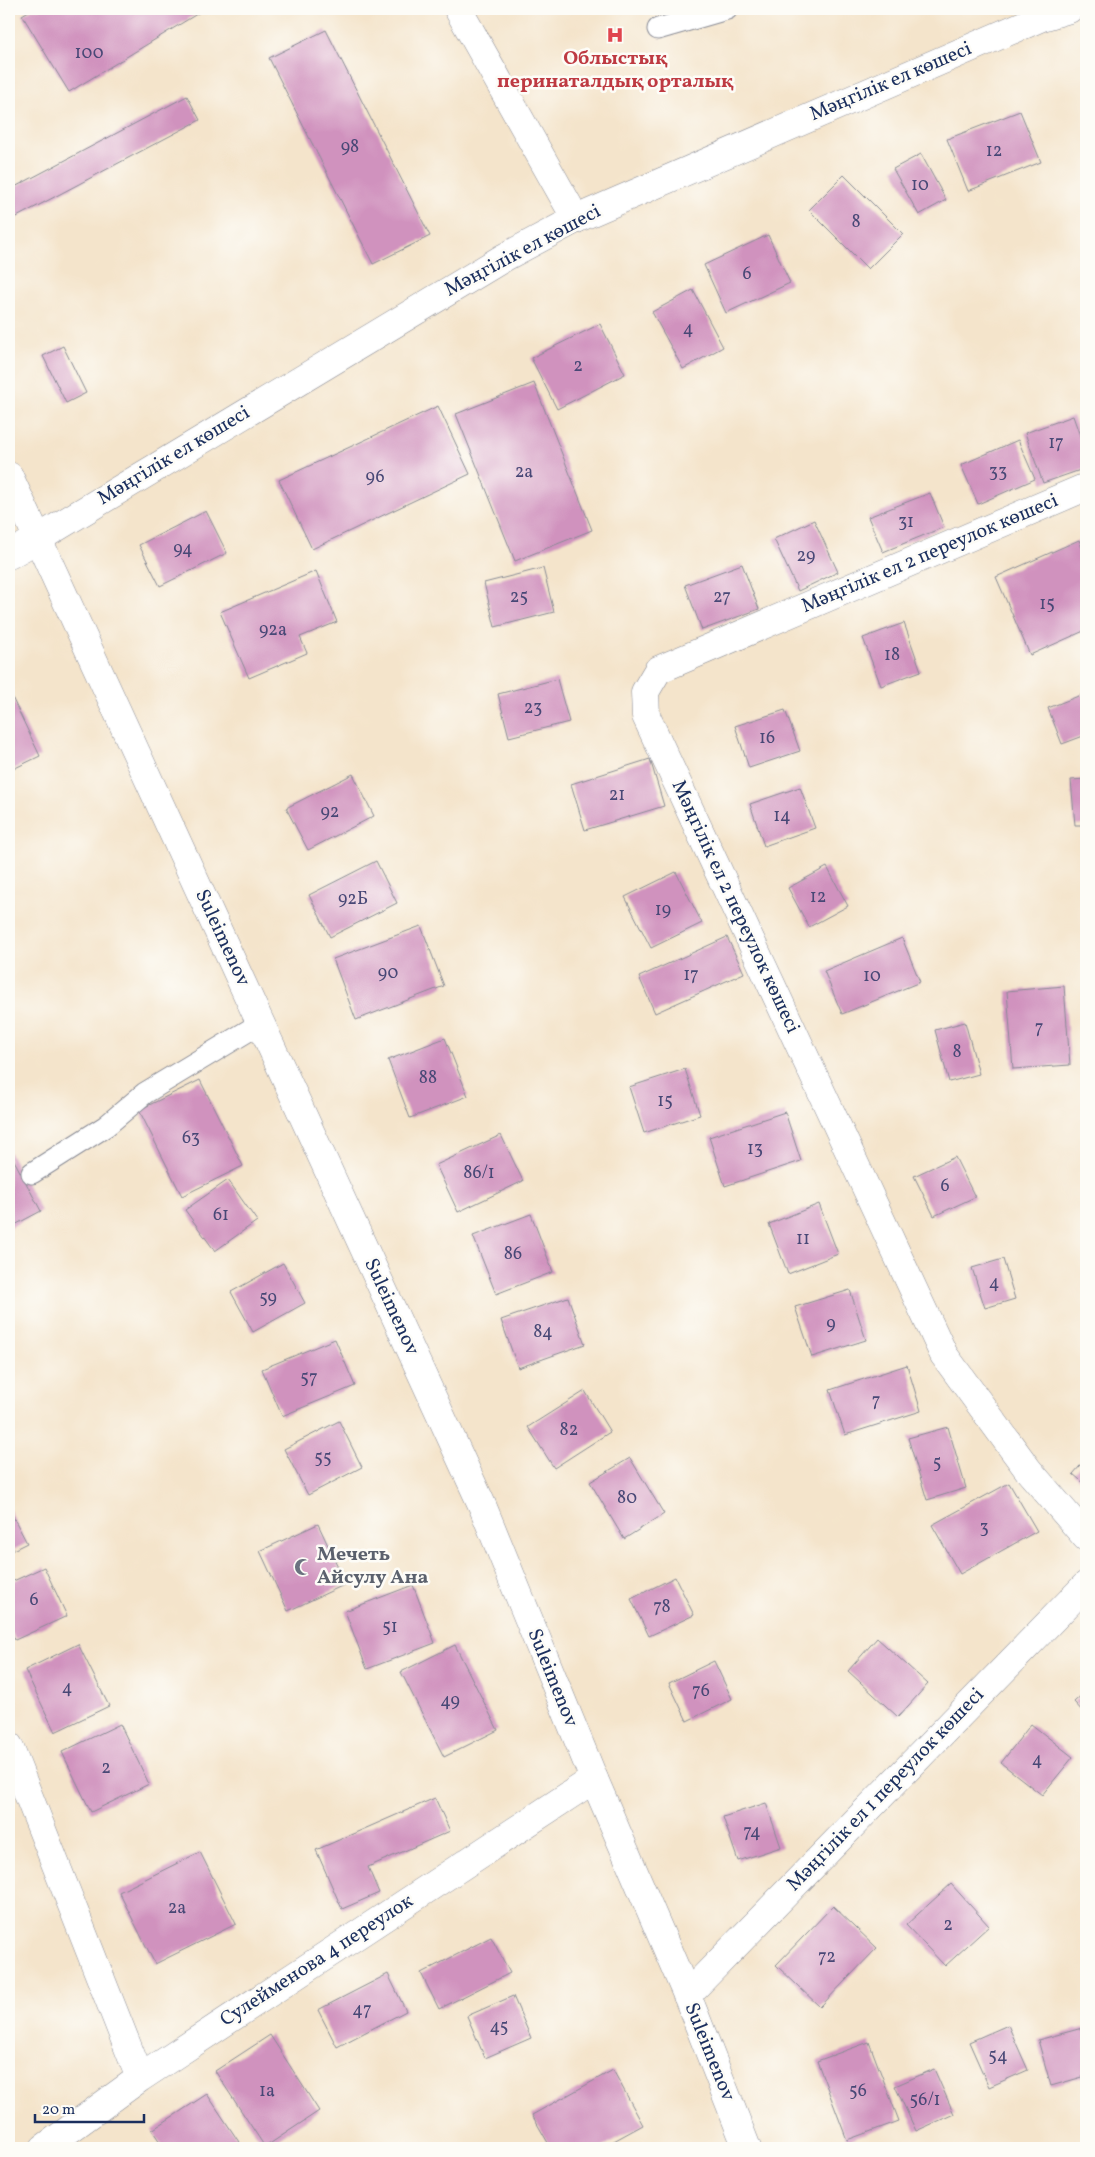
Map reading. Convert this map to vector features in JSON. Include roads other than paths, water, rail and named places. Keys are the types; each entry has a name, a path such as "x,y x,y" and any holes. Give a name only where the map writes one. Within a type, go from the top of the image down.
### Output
{"street":[{"path":"458,9 576,219"},
{"name":"Мәңгілік ел көшесі","path":"9,555 505,257 576,219 1041,13 1069,9"},
{"name":"Suleimenov","path":"9,476 482,1506 748,2148"},
{"name":"Мәңгілік ел 2 переулок көшесі","path":"1086,487 658,670 646,692 646,716 944,1354 1029,1471 1086,1537"},
{"name":"Мәңгілік ел 1 переулок көшесі","path":"686,1995 1086,1585"},
{"path":"9,1746 140,2078"},
{"name":"Сулейменова 4 переулок","path":"44,2148 140,2078 594,1779"}],"lane":[{"path":"658,29 727,9"},
{"path":"32,1173 106,1126 144,1093 261,1023"}],"place":[{"name":"Облыстық перинаталдық орталық","path":"615,35"},
{"name":"Мечеть Айсулу Ана","path":"303,1567"}]}
